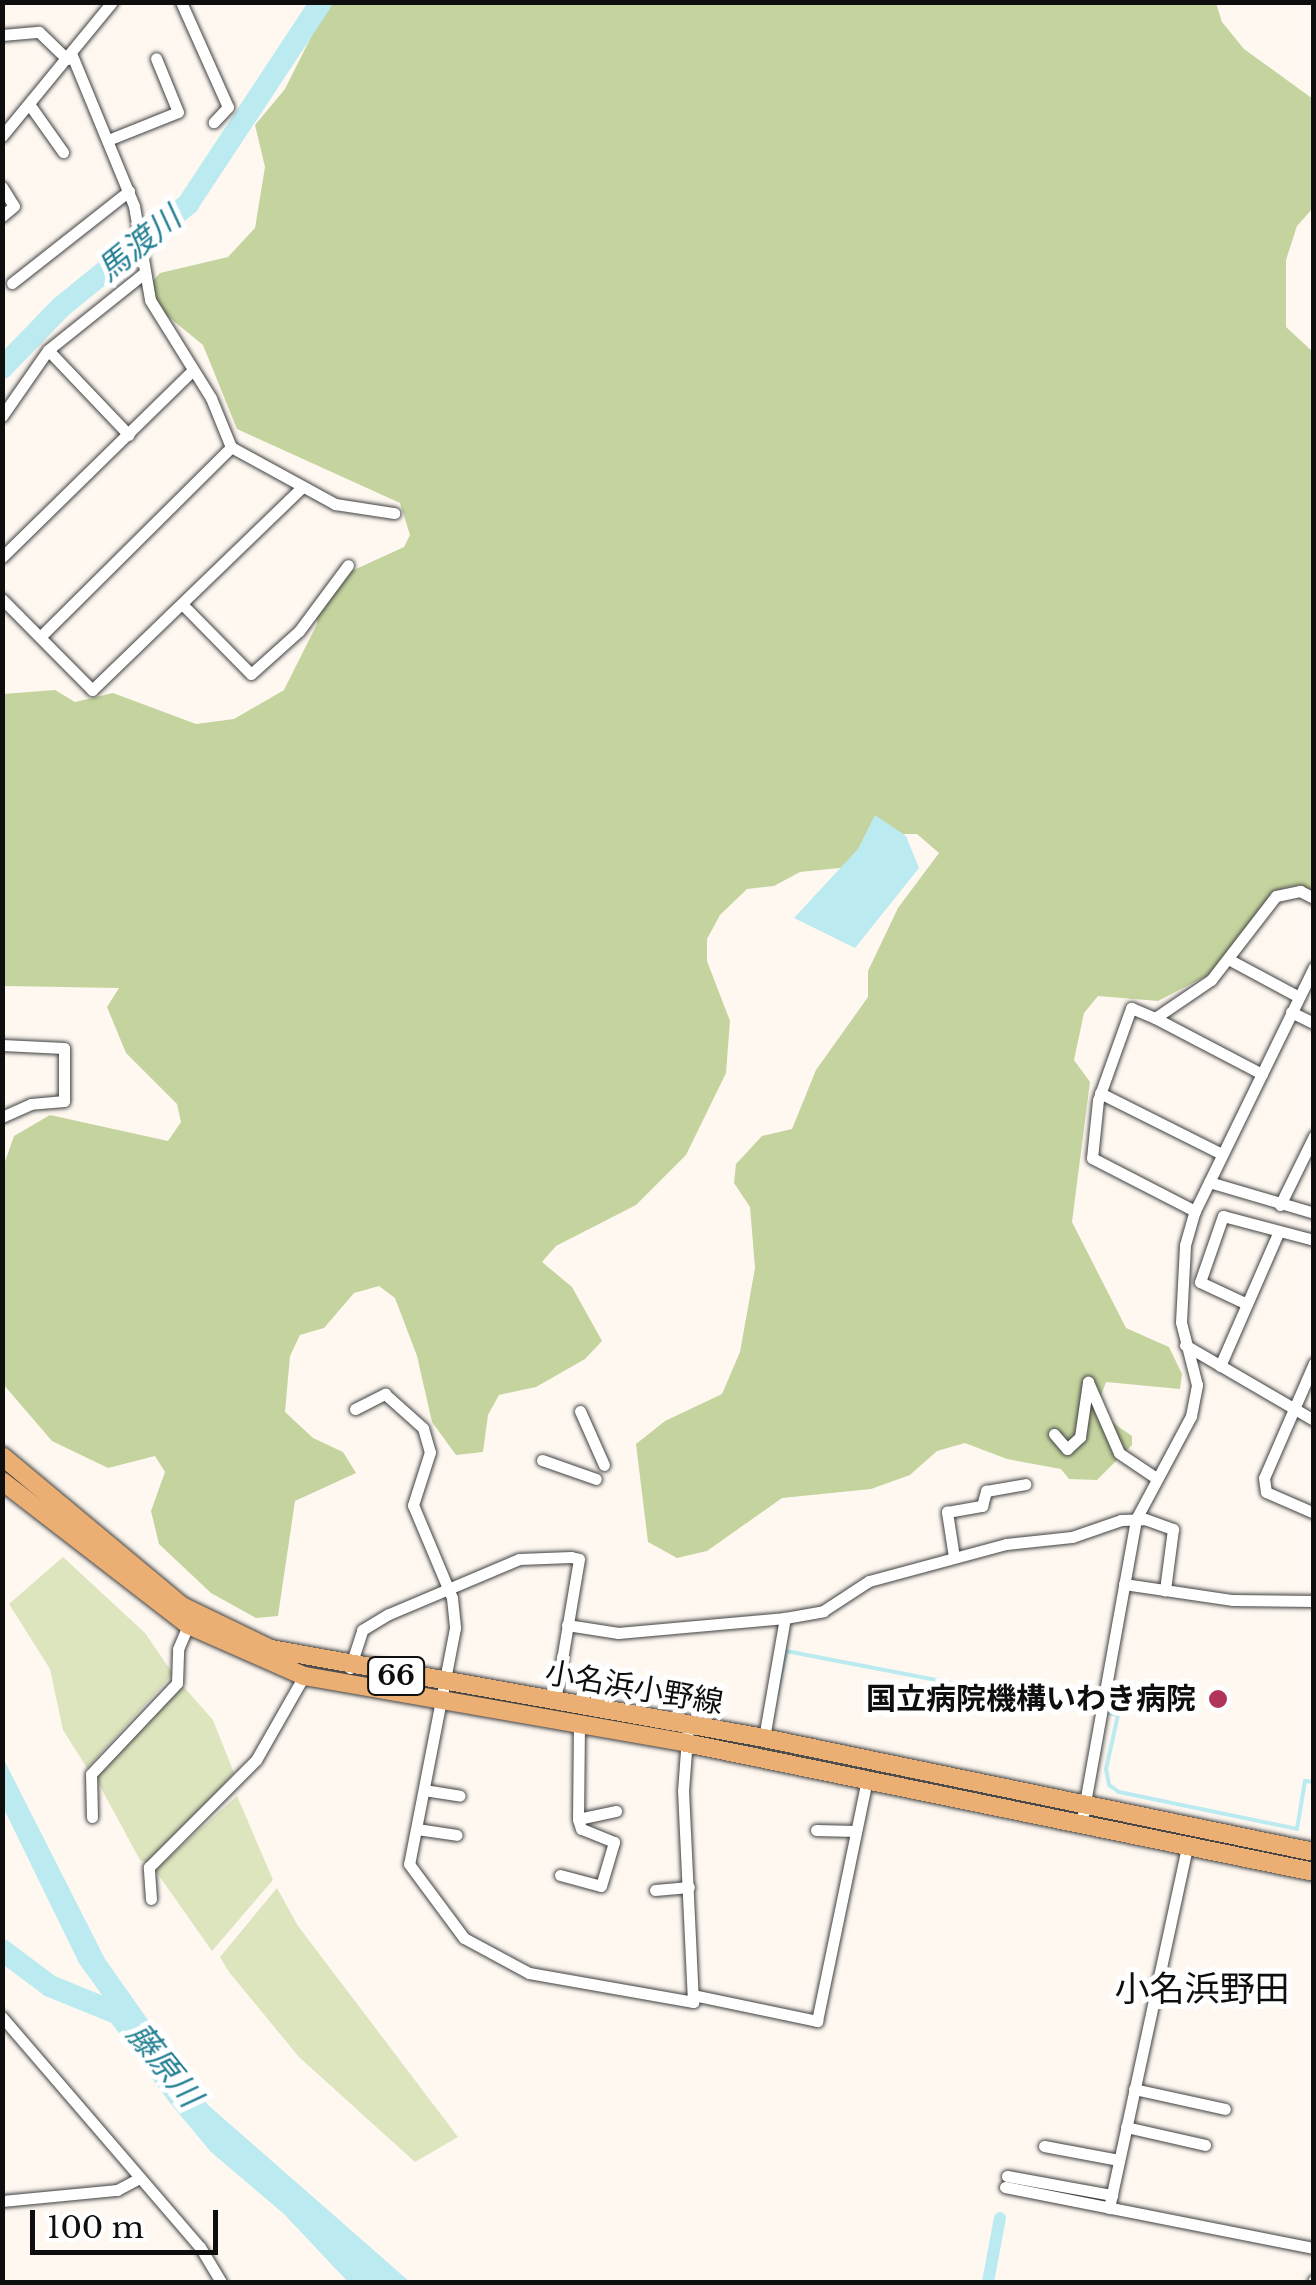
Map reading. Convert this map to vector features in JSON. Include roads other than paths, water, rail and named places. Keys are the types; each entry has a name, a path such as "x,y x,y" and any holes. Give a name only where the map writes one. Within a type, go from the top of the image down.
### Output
{"main road":[{"name":"小名浜小野線","path":"2,1456 206,1622 271,1649 579,1726 764,1738 1314,1852"},
{"name":"小名浜小野線","path":"2,1481 188,1625 304,1676 446,1694 555,1702 867,1780 1314,1872"}],"street":[{"path":"2,136 69,56 100,8 112,2"},
{"path":"182,2 228,107 214,122"},
{"path":"2,36 39,32 69,56 128,192 158,320 192,371 231,447 300,489 336,504 394,513"},
{"path":"108,140 178,112 156,58"},
{"path":"29,104 63,152"},
{"path":"2,187 14,206 2,216"},
{"path":"12,284 128,192"},
{"path":"2,416 48,350 144,273"},
{"path":"48,350 129,436"},
{"path":"2,557 192,371"},
{"path":"41,636 231,447"},
{"path":"2,600 92,690 300,489"},
{"path":"182,604 251,674 299,631 348,564"},
{"path":"1155,1018 1230,960 1276,896 1300,891 1314,898"},
{"path":"1230,960 1299,996"},
{"path":"1082,1826 1136,1519 1191,1416 1196,1384 1185,1345 1182,1285 1195,1211 1314,967"},
{"path":"1195,1211 1096,1165 1100,1093 1130,1008 1262,1074"},
{"path":"1291,1012 1314,1023"},
{"path":"2,1045 64,1048 64,1100 32,1104 2,1117"},
{"path":"1100,1093 1222,1154"},
{"path":"1280,1205 1314,1136"},
{"path":"1209,1182 1314,1212"},
{"path":"1248,1304 1200,1282 1207,1247 1223,1216 1314,1240"},
{"path":"1220,1366 1278,1233"},
{"path":"1185,1345 1293,1412 1314,1420"},
{"path":"1314,1363 1264,1478 1266,1492 1314,1513"},
{"path":"1054,1434 1067,1449 1076,1444 1088,1382 1119,1453 1156,1478"},
{"path":"355,1409 385,1394 423,1428 430,1452 413,1505 448,1586 455,1628 446,1694 410,1868 439,1911 478,1948 529,1973 694,2002 687,1734"},
{"path":"580,1411 604,1466"},
{"path":"542,1460 596,1480"},
{"path":"954,1557 948,1512 982,1506 986,1491 1025,1484"},
{"path":"567,1625 618,1634 823,1611 868,1581 954,1557 1055,1541 1136,1519 1174,1531 1165,1590"},
{"path":"350,1668 362,1630 448,1586 520,1559 571,1556 580,1560 555,1702"},
{"path":"1124,1584 1233,1600 1314,1601"},
{"path":"764,1738 785,1618"},
{"path":"92,1817 92,1774 177,1683 179,1642 188,1625"},
{"path":"152,1899 149,1868 256,1760 304,1676"},
{"path":"560,1875 594,1888 601,1886 614,1842 581,1829 579,1726"},
{"path":"693,1995 817,2021 867,1780"},
{"path":"424,1790 460,1796"},
{"path":"578,1819 616,1811"},
{"path":"417,1829 458,1835"},
{"path":"816,1830 856,1831"},
{"path":"1110,2202 1187,1846"},
{"path":"655,1890 689,1887"},
{"path":"742,2004 746,1990"},
{"path":"2,2017 138,2179 200,2246 221,2282"},
{"path":"1134,2089 1225,2109"},
{"path":"1126,2128 1205,2145"},
{"path":"1044,2146 1119,2160"},
{"path":"2,2201 117,2190 138,2179"},
{"path":"1006,2182 1314,2248"}],"water":[{"path":"875,815 906,836 919,868 855,948 794,918 858,849"},
{"name":"藤原川","path":"2,1756 105,1959 208,2105 410,2282 348,2282 284,2214 211,2152 170,2103 110,2021 107,2002 79,1963 3,1807"}],"waterway":[{"name":"馬渡川","path":"2,368 61,307 188,204 321,2"},
{"path":"777,1694 786,1651 1118,1715 1106,1769 1109,1785 1119,1792 1297,1829 1305,1781 1314,1782"},
{"name":"藤原川","path":"2,1950 50,1986 124,2016"},
{"path":"988,2282 1000,2218"}],"place":[{"name":"国立病院機構いわき病院","path":"1218,1699"}],"district":[{"name":"小名浜野田","path":"1202,1989"}]}
